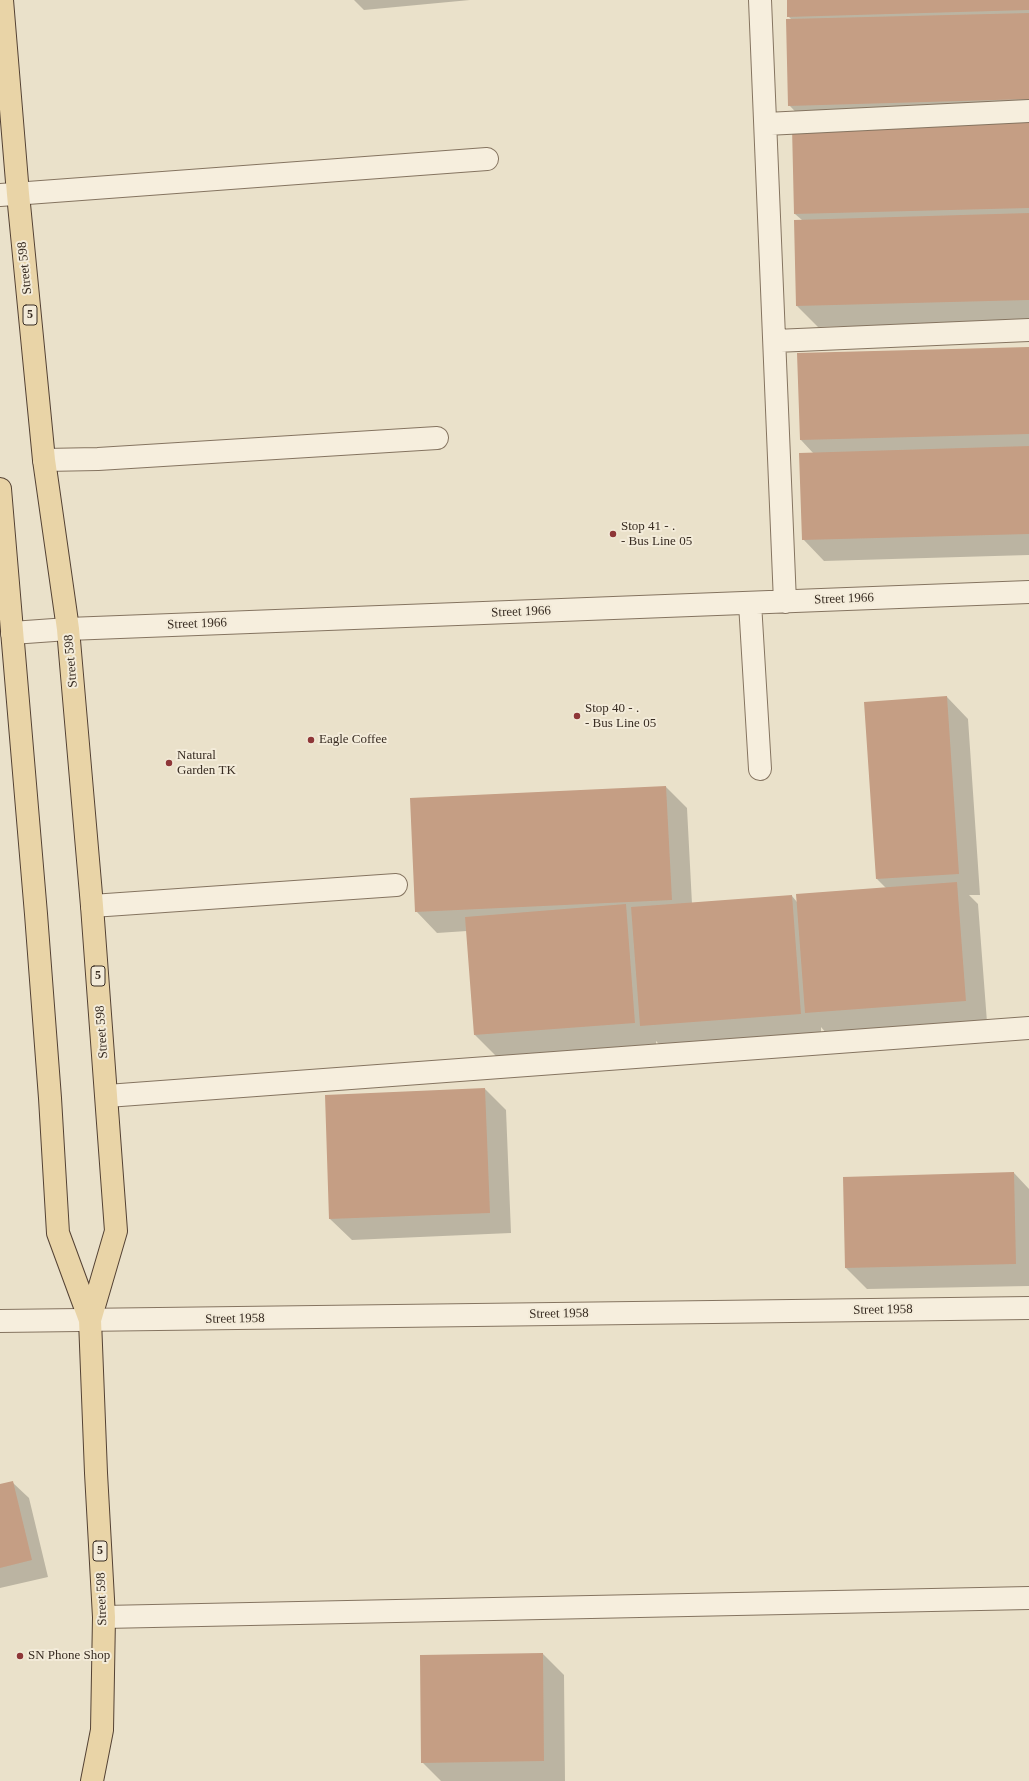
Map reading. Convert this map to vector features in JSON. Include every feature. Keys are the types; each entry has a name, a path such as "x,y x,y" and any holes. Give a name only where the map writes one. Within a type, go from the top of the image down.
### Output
{"main road":[{"name":"Street 598","path":"2,0 9,194 68,629 107,1096 116,1231 90,1320"},
{"name":"Street 598","path":"0,489 50,1098 58,1233 90,1320 96,1473 104,1617 102,1730 92,1781"}],"street":[{"path":"760,0 785,602"},
{"path":"766,124 1029,111"},
{"path":"9,194 488,159"},
{"path":"775,341 1029,330"},
{"path":"44,460 98,459 437,438"},
{"name":"Street 1966","path":"12,633 68,629 1029,592"},
{"path":"750,603 760,769"},
{"path":"92,906 396,885"},
{"path":"107,1096 1029,1028"},
{"name":"Street 1958","path":"0,1321 1029,1308"},
{"path":"104,1617 1029,1598"}],"building":[{"path":"787,0 1029,0 1029,10 787,17"},
{"path":"1029,13 1029,99 788,106 786,19"},
{"path":"1029,121 1029,208 794,214 792,127"},
{"path":"1029,213 1029,300 796,306 794,220"},
{"path":"1029,347 1029,434 800,440 797,353"},
{"path":"1029,446 1029,534 802,540 799,453"},
{"path":"947,696 959,874 876,879 864,702"},
{"path":"666,786 672,900 415,912 410,798"},
{"path":"957,882 966,1001 805,1013 796,894"},
{"path":"792,895 801,1014 640,1026 631,907"},
{"path":"626,904 635,1023 474,1035 465,917"},
{"path":"485,1088 490,1213 329,1219 325,1095"},
{"path":"1014,1172 1016,1264 845,1268 843,1177"},
{"path":"13,1481 32,1560 0,1568 0,1484"},
{"path":"543,1653 544,1761 421,1763 420,1655"}],"place":[{"name":"Stop 41 - . - Bus Line 05","path":"613,534"},
{"name":"Stop 40 - . - Bus Line 05","path":"577,716"},
{"name":"Eagle Coffee","path":"311,740"},
{"name":"Natural Garden TK","path":"169,763"},
{"name":"SN Phone Shop","path":"20,1656"}]}
